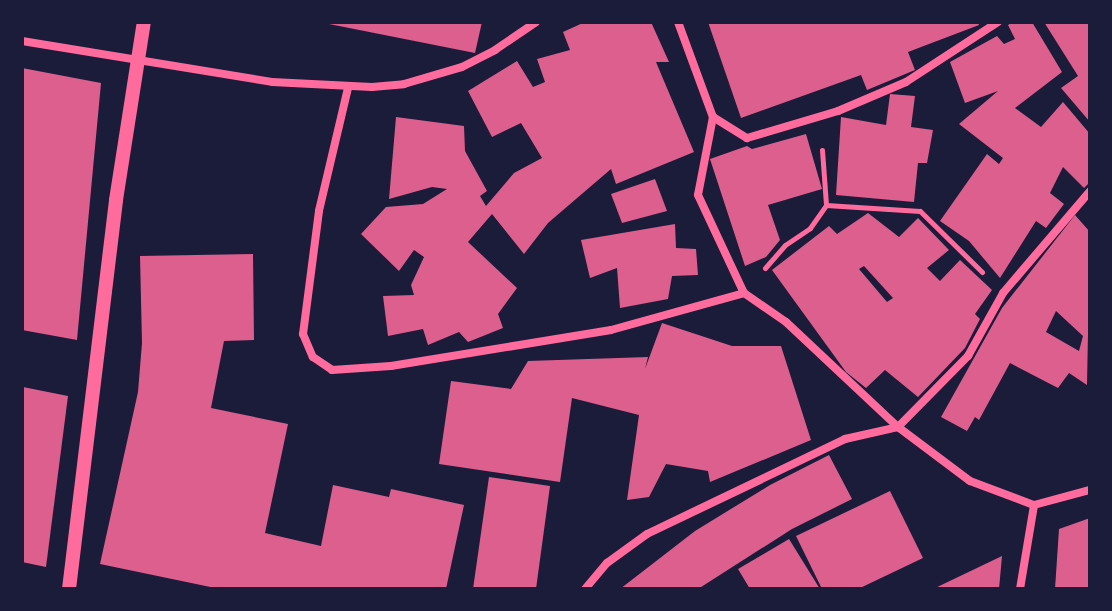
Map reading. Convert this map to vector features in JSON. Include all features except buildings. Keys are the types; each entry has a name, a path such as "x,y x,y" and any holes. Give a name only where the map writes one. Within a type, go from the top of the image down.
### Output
{"street":[{"path":"69,589 116,200 144,22"},
{"path":"22,41 272,82 348,88 404,84 462,67 495,50 536,22"},
{"path":"678,22 713,117 698,195 744,293 786,322 898,427 970,481 1034,505 1090,490"},
{"path":"713,117 747,138 819,117 906,82 998,22"},
{"path":"348,88 319,211 303,334 313,357 332,370 391,366 611,330 744,293"},
{"path":"585,589 607,563 647,534 845,439 898,427 968,356 1003,293 1090,191"},
{"path":"1020,589 1034,505"}],"path":[{"path":"744,293 785,245 810,228 826,205 819,117"},
{"path":"826,205 920,211 1003,293"}]}
